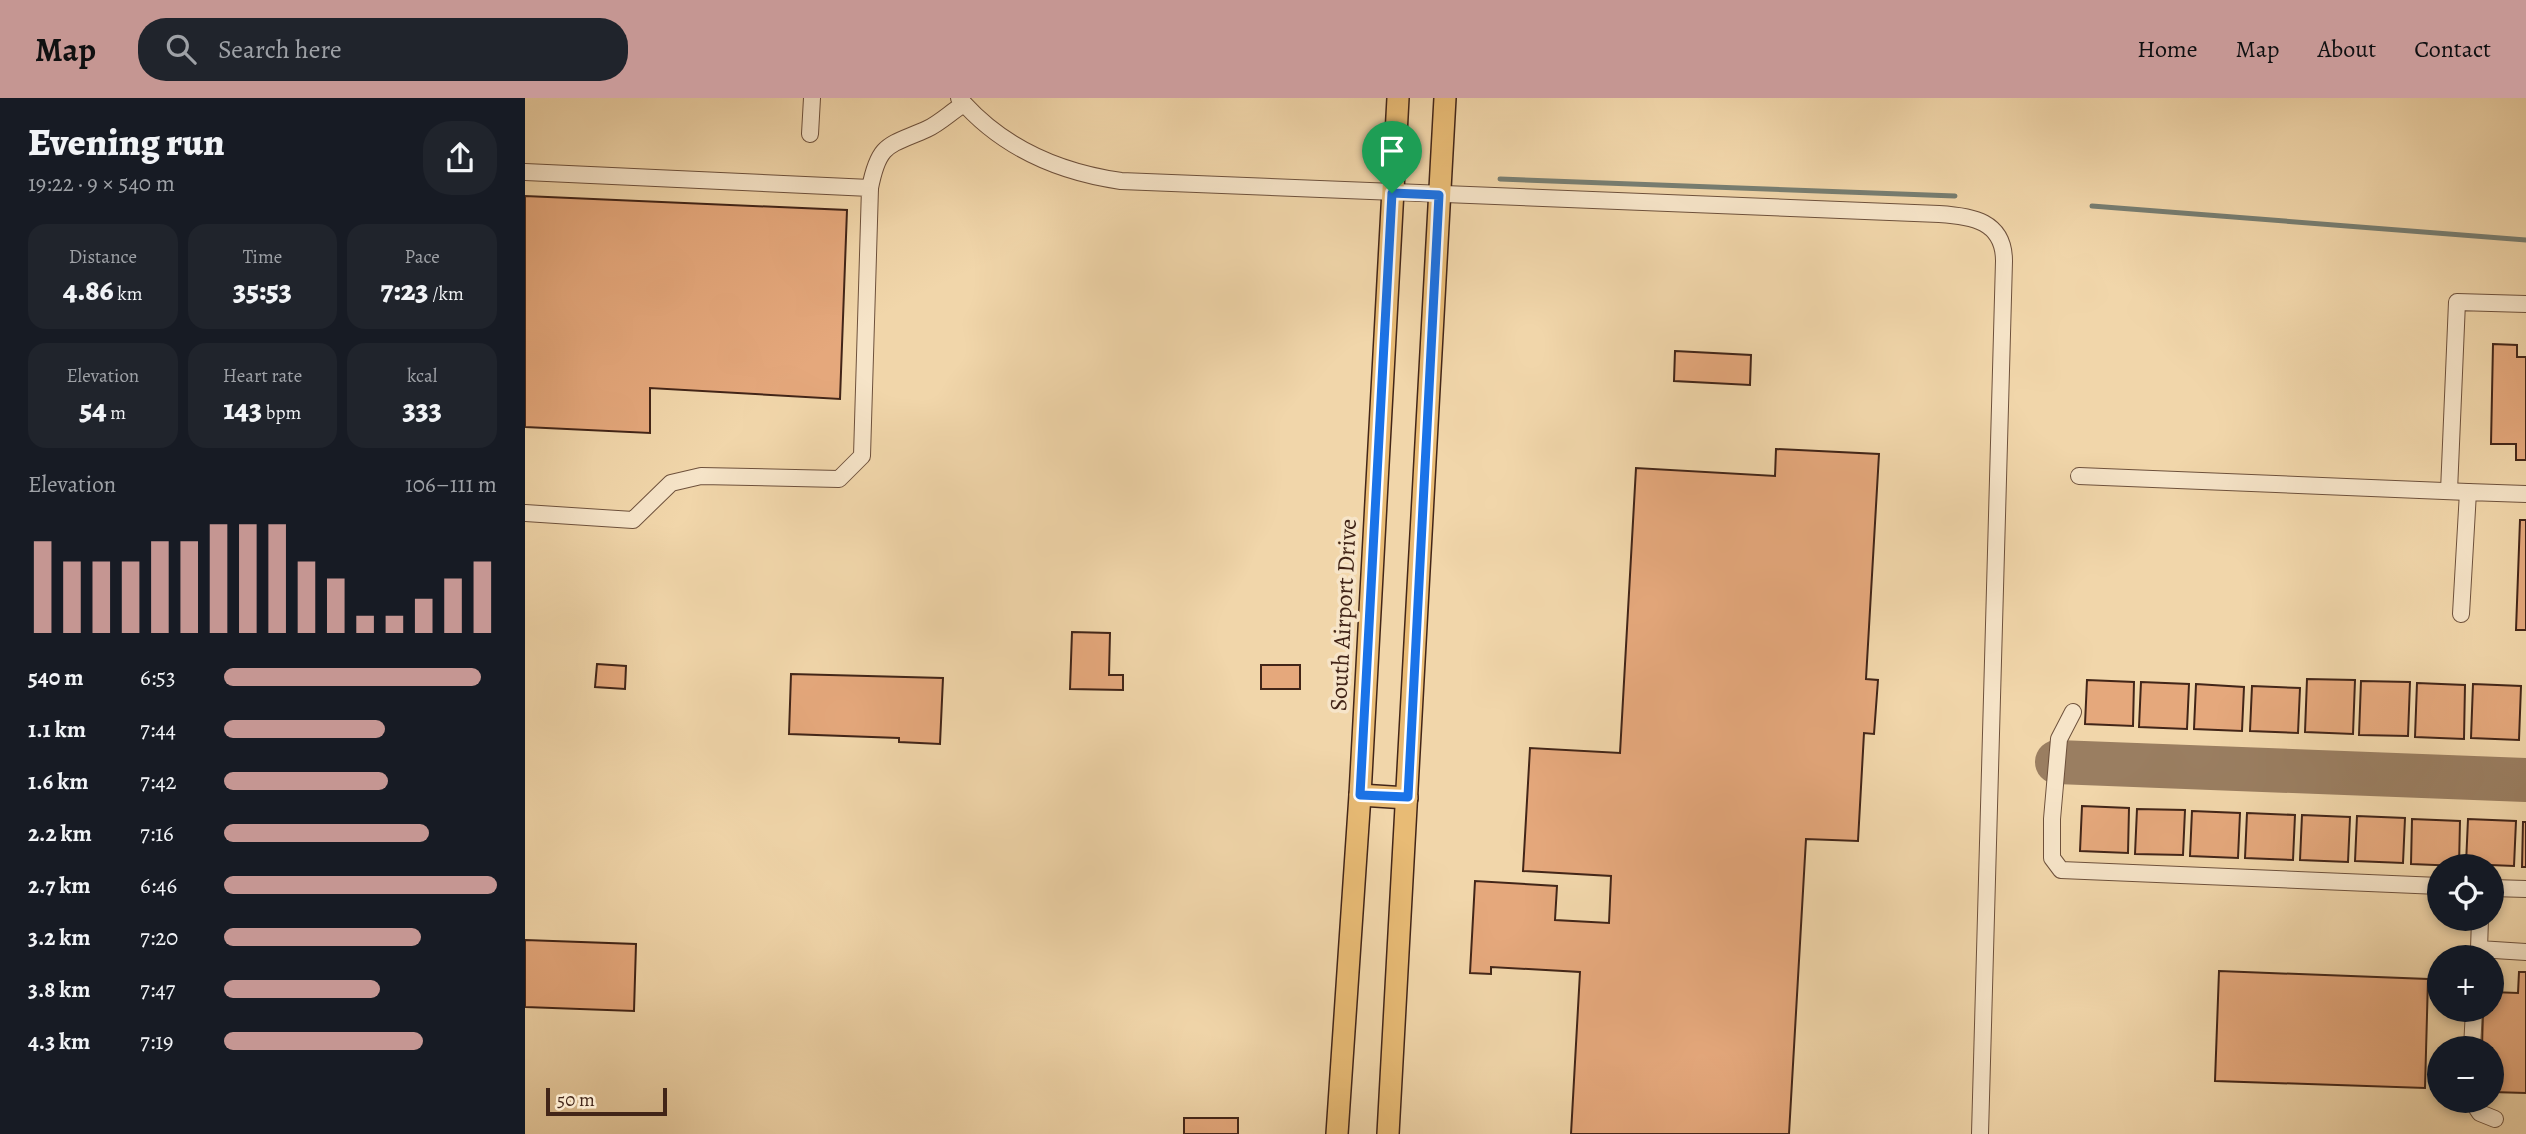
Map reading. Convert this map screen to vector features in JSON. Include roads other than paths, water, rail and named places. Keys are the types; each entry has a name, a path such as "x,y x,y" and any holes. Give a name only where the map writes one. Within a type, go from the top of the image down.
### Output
{"main road":[{"name":"South Airport Drive","path":"1337,1134 1360,795 1398,98"},
{"path":"1388,1134 1445,98"},
{"path":"1360,795 1408,797"}],"street":[{"path":"810,134 811,98"},
{"path":"525,513 633,520 671,483 701,476 839,479 862,456 870,188 874,168 884,150 899,138 929,128 962,101 1016,147 1049,163 1100,178 1161,185 1954,215 1981,220 1998,235 2004,261 1980,1134"},
{"path":"525,172 870,188"},
{"path":"2449,491 2458,302 2526,304"},
{"path":"2079,476 2526,494"},
{"path":"2461,614 2468,492"},
{"path":"2073,712 2058,745 2056,796 2052,819 2052,858 2061,870 2427,885"},
{"path":"2504,888 2526,889"},
{"path":"2504,952 2526,952"},
{"path":"2480,1113 2495,1119"}],"waterway":[{"path":"1500,179 1955,196"},
{"path":"2092,206 2526,240"}]}
